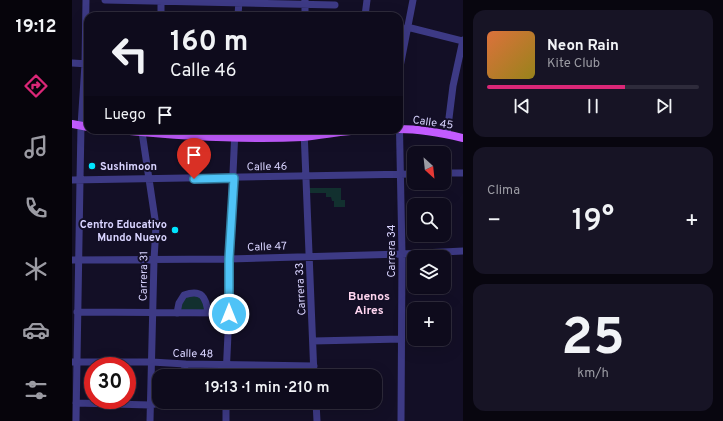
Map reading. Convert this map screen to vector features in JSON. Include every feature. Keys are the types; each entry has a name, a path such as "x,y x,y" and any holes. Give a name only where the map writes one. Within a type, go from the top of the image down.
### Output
{"main road":[{"path":"72,124 84,127"},
{"name":"Calle 45","path":"403,129 447,134 463,138"}],"street":[{"path":"86,0 86,12"},
{"path":"106,0 305,2 335,5"},
{"path":"366,12 367,0"},
{"path":"403,50 412,0"},
{"path":"160,12 161,1"},
{"path":"238,12 239,1"},
{"path":"407,27 463,41 453,86 447,134"},
{"path":"72,63 84,64"},
{"path":"76,421 74,362 77,312 75,260 84,134"},
{"name":"Carrera 31","path":"142,134 156,226 150,421"},
{"path":"226,369 229,314 229,259 235,134"},
{"name":"Carrera 33","path":"304,134 314,366"},
{"name":"Carrera 34","path":"399,134 402,254 401,421"},
{"path":"451,173 463,173"},
{"name":"Calle 46","path":"72,180 150,180 407,174"},
{"name":"Calle 47","path":"75,260 229,259 463,251"},
{"path":"177,313 179,303 184,295 192,292 202,295 206,302 208,313"},
{"path":"77,312 229,314"},
{"path":"313,341 401,339"},
{"name":"Calle 48","path":"74,362 152,362 314,366"},
{"path":"185,364 185,369"},
{"path":"76,403 150,405"},
{"path":"226,409 226,421"},
{"path":"316,409 316,421"}],"green space":[{"path":"309,188 341,188 341,200 345,200 345,207 334,207 334,201 332,201 331,197 326,197 326,193 309,193"},
{"path":"196,295 203,301 205,310 179,310 182,298"}],"place":[{"name":"Sushimoon","path":"92,166"},
{"name":"Centro Educativo Mundo Nuevo","path":"175,230"}],"district":[{"name":"Buenos Aires","path":"369,303"}],"route":[{"path":"194,179 234,178 229,259 229,314"}]}
